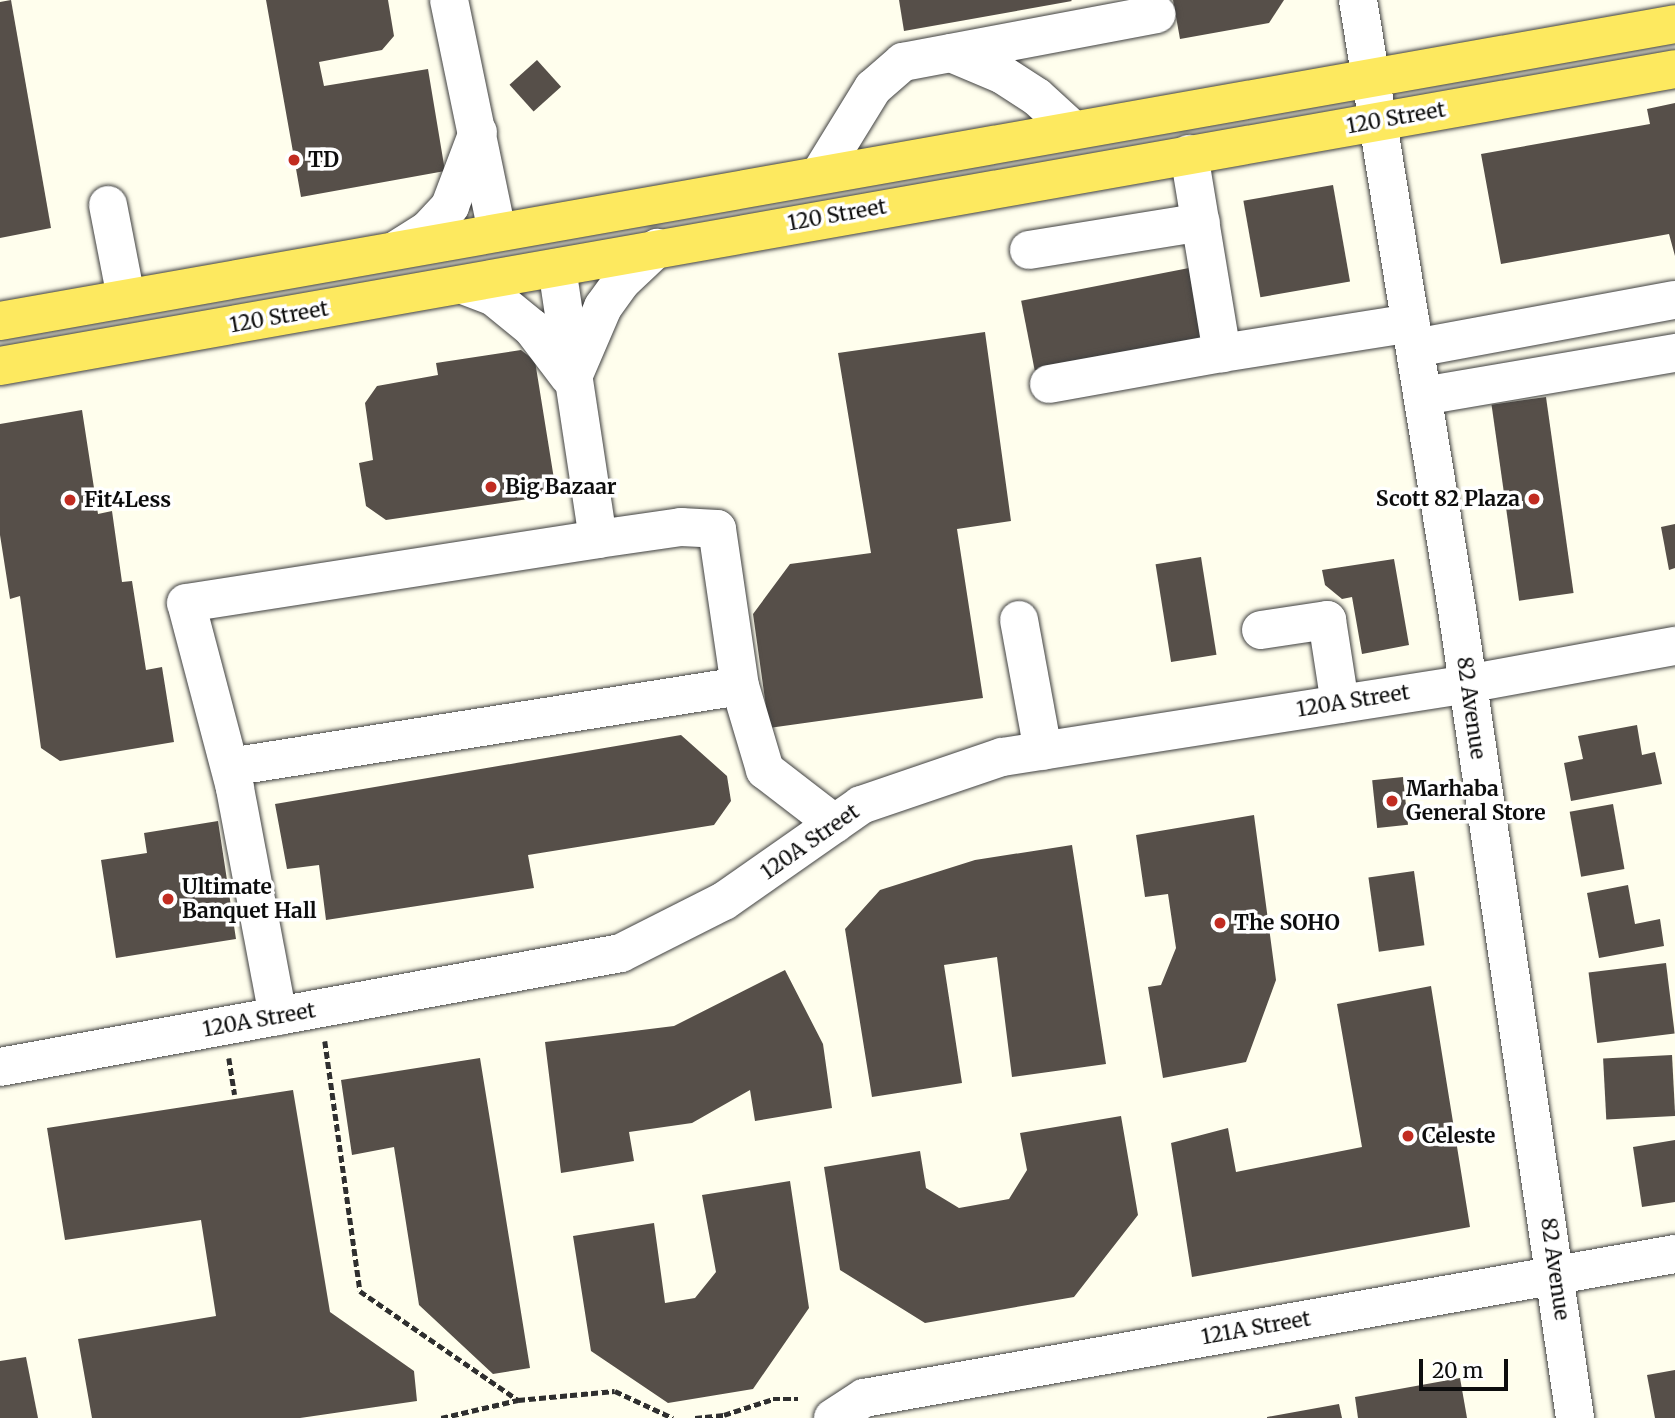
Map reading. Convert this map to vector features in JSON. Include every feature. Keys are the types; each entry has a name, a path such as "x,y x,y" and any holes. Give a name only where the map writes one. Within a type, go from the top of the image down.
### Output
{"main road":[{"name":"120 Street","path":"0,321 1371,75 1675,24"},
{"name":"120 Street","path":"0,366 1675,69"},
{"path":"557,268 556,252 566,242 616,229 639,207"},
{"path":"417,293 442,273 486,257 496,246 497,232"}],"street":[{"path":"449,0 497,232"},
{"name":"82 Avenue","path":"1358,0 1380,121 1423,396 1556,1275 1575,1418"},
{"path":"820,174 887,72 903,62 1157,14"},
{"path":"951,53 1003,75 1037,97 1072,129"},
{"path":"396,250 427,231 450,206 478,132"},
{"path":"1189,154 1222,353"},
{"path":"108,205 126,298"},
{"path":"1029,250 1200,222"},
{"path":"572,382 603,307 621,282 657,248"},
{"path":"557,268 572,382 598,540"},
{"path":"463,285 494,297 532,328 572,382"},
{"path":"1049,384 1222,353 1413,336 1675,300"},
{"path":"1423,396 1675,353"},
{"path":"278,1016 230,767 186,603 681,527 717,529 740,686 765,770 835,824"},
{"path":"1019,620 1043,751"},
{"path":"1261,630 1326,620 1340,704"},
{"name":"120A Street","path":"0,1067 621,953 724,901 861,805 1002,757 1467,684 1675,646"},
{"path":"230,767 740,686"},
{"name":"121A Street","path":"836,1414 864,1398 1675,1254"}],"path":[{"path":"324,1033 360,1291 518,1400"},
{"path":"229,1057 235,1094"},
{"path":"441,1418 518,1400 615,1391 673,1418"},
{"path":"695,1418 724,1415 773,1399 798,1399"}],"building":[{"path":"11,0 51,228 0,238 0,2"},
{"path":"266,0 388,0 394,36 382,50 319,62 324,86 428,69 445,171 301,197"},
{"path":"899,0 1071,0 1072,1 904,31"},
{"path":"1173,0 1284,0 1269,23 1180,39"},
{"path":"537,60 561,87 534,112 510,85"},
{"path":"1675,103 1675,256 1669,234 1501,264 1481,154 1650,124 1647,109"},
{"path":"1333,185 1350,282 1260,297 1243,201"},
{"path":"1189,268 1204,343 1036,375 1021,301"},
{"path":"985,332 1011,521 957,529 983,698 769,728 753,614 790,564 871,553 838,353"},
{"path":"521,350 535,361 554,479 542,497 386,520 366,506 359,463 373,460 365,403 377,386 438,375 436,363"},
{"name":"Scott 82 Plaza","path":"1546,397 1574,593 1519,601 1492,405"},
{"path":"82,410 98,514 112,511 122,582 132,581 146,670 162,667 174,742 60,761 41,748 20,596 10,599 0,535 0,424"},
{"path":"1675,524 1675,568 1669,570 1661,527"},
{"path":"1201,557 1216,655 1171,662 1156,564"},
{"path":"1394,559 1409,645 1362,654 1352,597 1342,599 1325,585 1322,570"},
{"path":"1637,725 1642,755 1655,752 1662,784 1571,801 1564,763 1583,759 1578,736"},
{"path":"681,735 727,776 731,801 714,825 528,855 534,888 326,920 319,865 287,869 275,804"},
{"path":"1403,777 1408,825 1377,828 1372,780"},
{"path":"1613,804 1624,869 1581,877 1570,812"},
{"name":"The SOHO","path":"1254,815 1276,980 1246,1062 1163,1078 1148,987 1161,985 1176,948 1168,894 1145,897 1136,835"},
{"name":"Ultimate Banquet Hall","path":"218,821 236,939 116,958 101,860 147,853 144,833"},
{"path":"1072,845 1106,1064 1012,1077 997,957 944,965 962,1083 872,1097 845,929 880,890 975,860"},
{"path":"1414,871 1424,945 1379,952 1368,877"},
{"path":"1628,885 1635,924 1660,919 1664,946 1599,958 1587,893"},
{"path":"1666,963 1675,1033 1597,1043 1589,973"},
{"path":"785,970 823,1044 832,1108 755,1121 750,1090 692,1123 629,1132 634,1161 561,1173 545,1042 674,1026"},
{"name":"Celeste","path":"1431,986 1470,1227 1192,1277 1171,1143 1228,1128 1236,1172 1362,1147 1337,1004"},
{"path":"1672,1055 1675,1116 1606,1120 1603,1059"},
{"path":"480,1058 530,1368 493,1374 419,1305 394,1147 352,1155 341,1080"},
{"path":"293,1090 330,1312 414,1371 417,1401 300,1418 92,1418 78,1339 216,1316 201,1220 65,1240 47,1128"},
{"path":"1121,1116 1138,1215 1074,1297 925,1323 840,1270 824,1167 920,1151 926,1188 959,1208 1009,1199 1027,1170 1020,1133"},
{"path":"1675,1140 1675,1202 1642,1207 1633,1147"},
{"path":"790,1181 809,1308 753,1389 668,1403 591,1351 573,1236 654,1223 665,1303 695,1298 716,1272 702,1195"},
{"path":"26,1357 38,1418 0,1418 0,1361"},
{"path":"1675,1370 1675,1418 1655,1418 1647,1375"},
{"path":"1460,1378 1467,1418 1358,1418 1355,1397"},
{"path":"1339,1404 1342,1418 1267,1418 1267,1417"}],"place":[{"name":"TD","path":"294,160"},
{"name":"Big Bazaar","path":"491,487"},
{"name":"Scott 82 Plaza","path":"1534,499"},
{"name":"Fit4Less","path":"70,500"},
{"name":"Marhaba General Store","path":"1392,801"},
{"name":"Ultimate Banquet Hall","path":"168,899"},
{"name":"The SOHO","path":"1220,923"},
{"name":"Celeste","path":"1408,1136"}]}
